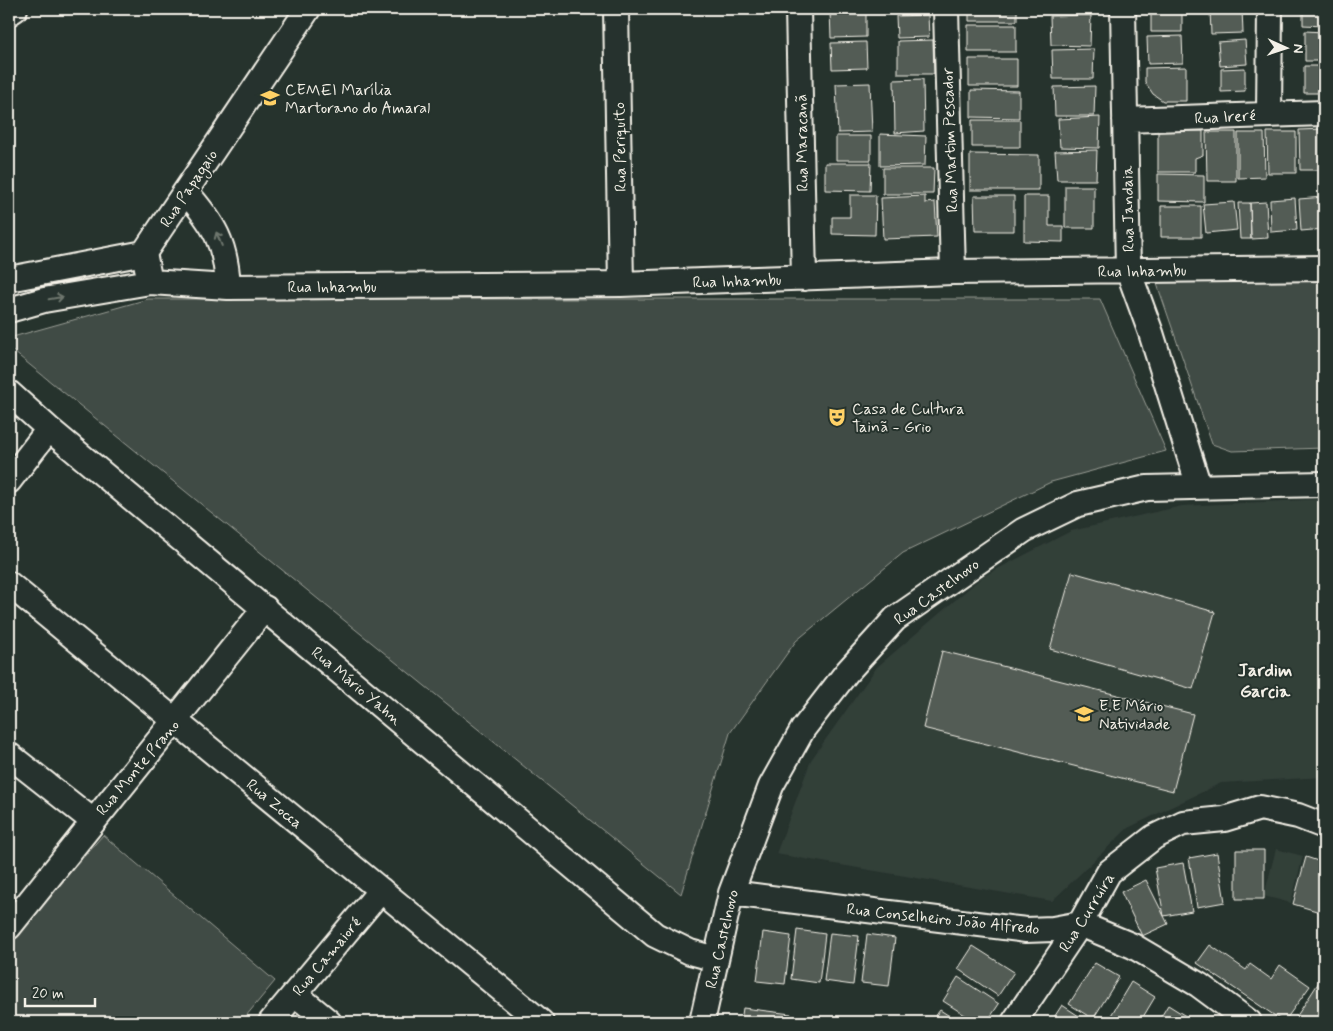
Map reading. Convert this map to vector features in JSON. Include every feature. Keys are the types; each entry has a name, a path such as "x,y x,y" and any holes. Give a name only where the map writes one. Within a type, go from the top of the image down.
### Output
{"street":[{"path":"9,13 15,9"},
{"name":"Rua Papagaio","path":"144,253 308,9"},
{"name":"Rua Periquito","path":"616,9 622,284"},
{"name":"Rua Maracanã","path":"798,9 804,278"},
{"name":"Rua Martim Pescador","path":"946,9 953,272"},
{"name":"Rua Jandaia","path":"1123,9 1128,270 1151,333 1200,487"},
{"path":"1269,114 1270,9"},
{"name":"Rua Ireré","path":"1125,120 1324,113"},
{"path":"186,192 201,208 218,235 227,260 228,287"},
{"path":"9,279 144,253 150,282"},
{"name":"Rua Inhambu","path":"9,310 44,300 150,282 228,287 622,284 953,272 1324,268"},
{"name":"Rua Mário Yahn","path":"9,393 49,429 655,934 690,952 716,958"},
{"path":"9,481 49,429"},
{"name":"Rua Castelnovo","path":"702,1022 731,893 772,786 803,729 847,672 895,619 1024,530 1078,504 1147,488 1324,484"},
{"name":"Rua Zocca","path":"9,584 541,1022"},
{"name":"Rua Monte Prano","path":"9,927 266,608"},
{"path":"9,754 93,821"},
{"name":"Rua Curruíra","path":"1014,1022 1080,924 1109,872 1154,837 1183,823 1224,819 1260,808 1298,816 1324,826"},
{"name":"Rua Camaioré","path":"271,1022 381,890"},
{"name":"Rua Conselheiro João Alfredo","path":"731,893 1026,930 1053,929 1080,924"},
{"path":"1080,924 1133,946 1199,985 1249,1022"},
{"path":"295,994 329,1022"}],"shaded area":[{"path":"1324,275 1324,448 1232,451 1212,444 1155,278"},
{"path":"148,299 1100,299 1166,451 1051,482 903,553 796,641 730,733 681,894 9,348 9,338"},
{"name":"E.E Mário Natividade","path":"1324,499 1324,777 1221,783 1128,828 1052,901 776,854 811,760 877,667 982,577 1071,531 1182,506"},
{"path":"103,835 275,981 241,1022 9,1022 9,942"},
{"path":"1276,849 1303,856 1291,903 1264,896"}],"building":[{"path":"895,9 929,9 929,11 895,12"},
{"path":"969,9 1017,9 1017,21 969,21"},
{"path":"1053,9 1093,9 1092,14 1053,14"},
{"path":"1151,9 1182,9 1182,32 1151,32"},
{"path":"1210,9 1242,9 1243,33 1211,34"},
{"path":"1303,9 1324,9 1324,26 1303,25"},
{"path":"830,11 866,11 866,37 831,38"},
{"path":"928,15 929,37 897,38 896,16"},
{"path":"1091,15 1090,46 1051,45 1050,16"},
{"path":"968,25 1016,25 1016,52 968,52"},
{"path":"1305,31 1324,32 1324,61 1305,61"},
{"path":"1182,36 1183,63 1148,64 1147,37"},
{"path":"933,40 934,74 898,74 898,41"},
{"path":"1245,40 1247,64 1220,66 1218,42"},
{"path":"866,42 867,68 832,69 831,43"},
{"path":"1094,49 1093,79 1053,79 1052,50"},
{"path":"969,59 1017,59 1017,86 969,86"},
{"path":"1304,66 1324,66 1324,93 1304,93"},
{"path":"1186,67 1186,101 1163,101 1153,94 1145,82 1145,68"},
{"path":"1245,68 1245,91 1221,92 1221,69"},
{"path":"923,79 924,131 895,133 894,80"},
{"path":"870,83 872,132 838,133 836,84"},
{"path":"1095,86 1094,116 1055,116 1054,87"},
{"path":"971,90 1019,91 1019,118 971,117"},
{"path":"1100,117 1099,148 1060,147 1058,119"},
{"path":"972,120 1020,120 1020,147 972,147"},
{"path":"1324,129 1324,170 1300,170 1299,130"},
{"path":"1158,131 1203,131 1203,155 1195,158 1195,172 1158,172"},
{"path":"1206,132 1236,132 1236,181 1207,181"},
{"path":"1267,132 1296,132 1296,173 1268,173"},
{"path":"1238,133 1264,133 1265,177 1238,178"},
{"path":"880,134 926,136 925,165 880,166"},
{"path":"836,136 871,136 871,160 836,160"},
{"path":"1097,150 1096,180 1057,180 1055,151"},
{"path":"970,154 1039,155 1039,190 970,190"},
{"path":"825,163 871,163 870,191 825,190"},
{"path":"883,168 934,168 933,194 883,194"},
{"path":"1158,174 1204,175 1204,202 1158,201"},
{"path":"1065,186 1094,186 1094,228 1065,228"},
{"path":"850,195 876,195 875,235 832,234 832,217 850,217"},
{"path":"925,196 925,203 935,202 937,237 883,239 881,198"},
{"path":"974,196 1014,196 1014,231 975,231"},
{"path":"1024,196 1049,196 1049,226 1063,226 1063,242 1024,241"},
{"path":"1324,197 1324,229 1301,231 1299,199"},
{"path":"1295,198 1297,230 1271,232 1270,200"},
{"path":"1234,202 1237,230 1206,233 1203,204"},
{"path":"1266,202 1268,238 1251,239 1250,203"},
{"path":"1238,203 1250,203 1251,239 1240,239"},
{"path":"1161,206 1201,206 1201,237 1161,237"},
{"name":"E.E Mário Natividade","path":"1072,572 1215,612 1193,689 1050,649"},
{"name":"E.E Mário Natividade","path":"942,651 1193,714 1173,791 923,728"},
{"path":"1236,850 1264,850 1264,899 1236,899"},
{"path":"1217,853 1225,902 1197,907 1189,858"},
{"path":"1306,857 1324,863 1324,897 1320,912 1293,904"},
{"path":"1183,863 1192,911 1164,916 1155,868"},
{"path":"1146,880 1168,924 1142,936 1121,892"},
{"path":"797,930 825,934 819,983 791,979"},
{"path":"763,932 791,936 785,984 757,981"},
{"path":"830,933 859,936 853,985 824,981"},
{"path":"867,934 895,938 889,986 861,983"},
{"path":"1210,945 1246,970 1250,964 1271,979 1280,965 1310,986 1284,1022 1197,963"},
{"path":"973,946 1014,972 998,996 958,969"},
{"path":"1095,963 1119,977 1093,1019 1069,1004"},
{"path":"958,977 999,1004 987,1022 976,1022 943,1001"},
{"path":"1131,982 1155,997 1140,1022 1107,1022"},
{"path":"1319,982 1324,985 1324,1022 1293,1022"},
{"path":"1062,1005 1088,1022 1051,1022"},
{"path":"1168,1005 1192,1020 1191,1022 1158,1022"},
{"path":"743,1008 791,1014 790,1022 741,1022"},
{"path":"940,1010 959,1022 931,1022"}],"place":[{"name":"CEMEI Marília Martorano do Amaral","path":"270,98"},
{"name":"Casa de Cultura Tainã - Grio","path":"837,417"},
{"name":"E.E Mário Natividade","path":"1084,714"}],"district":[{"name":"Jardim Garcia","path":"1265,680"}]}
